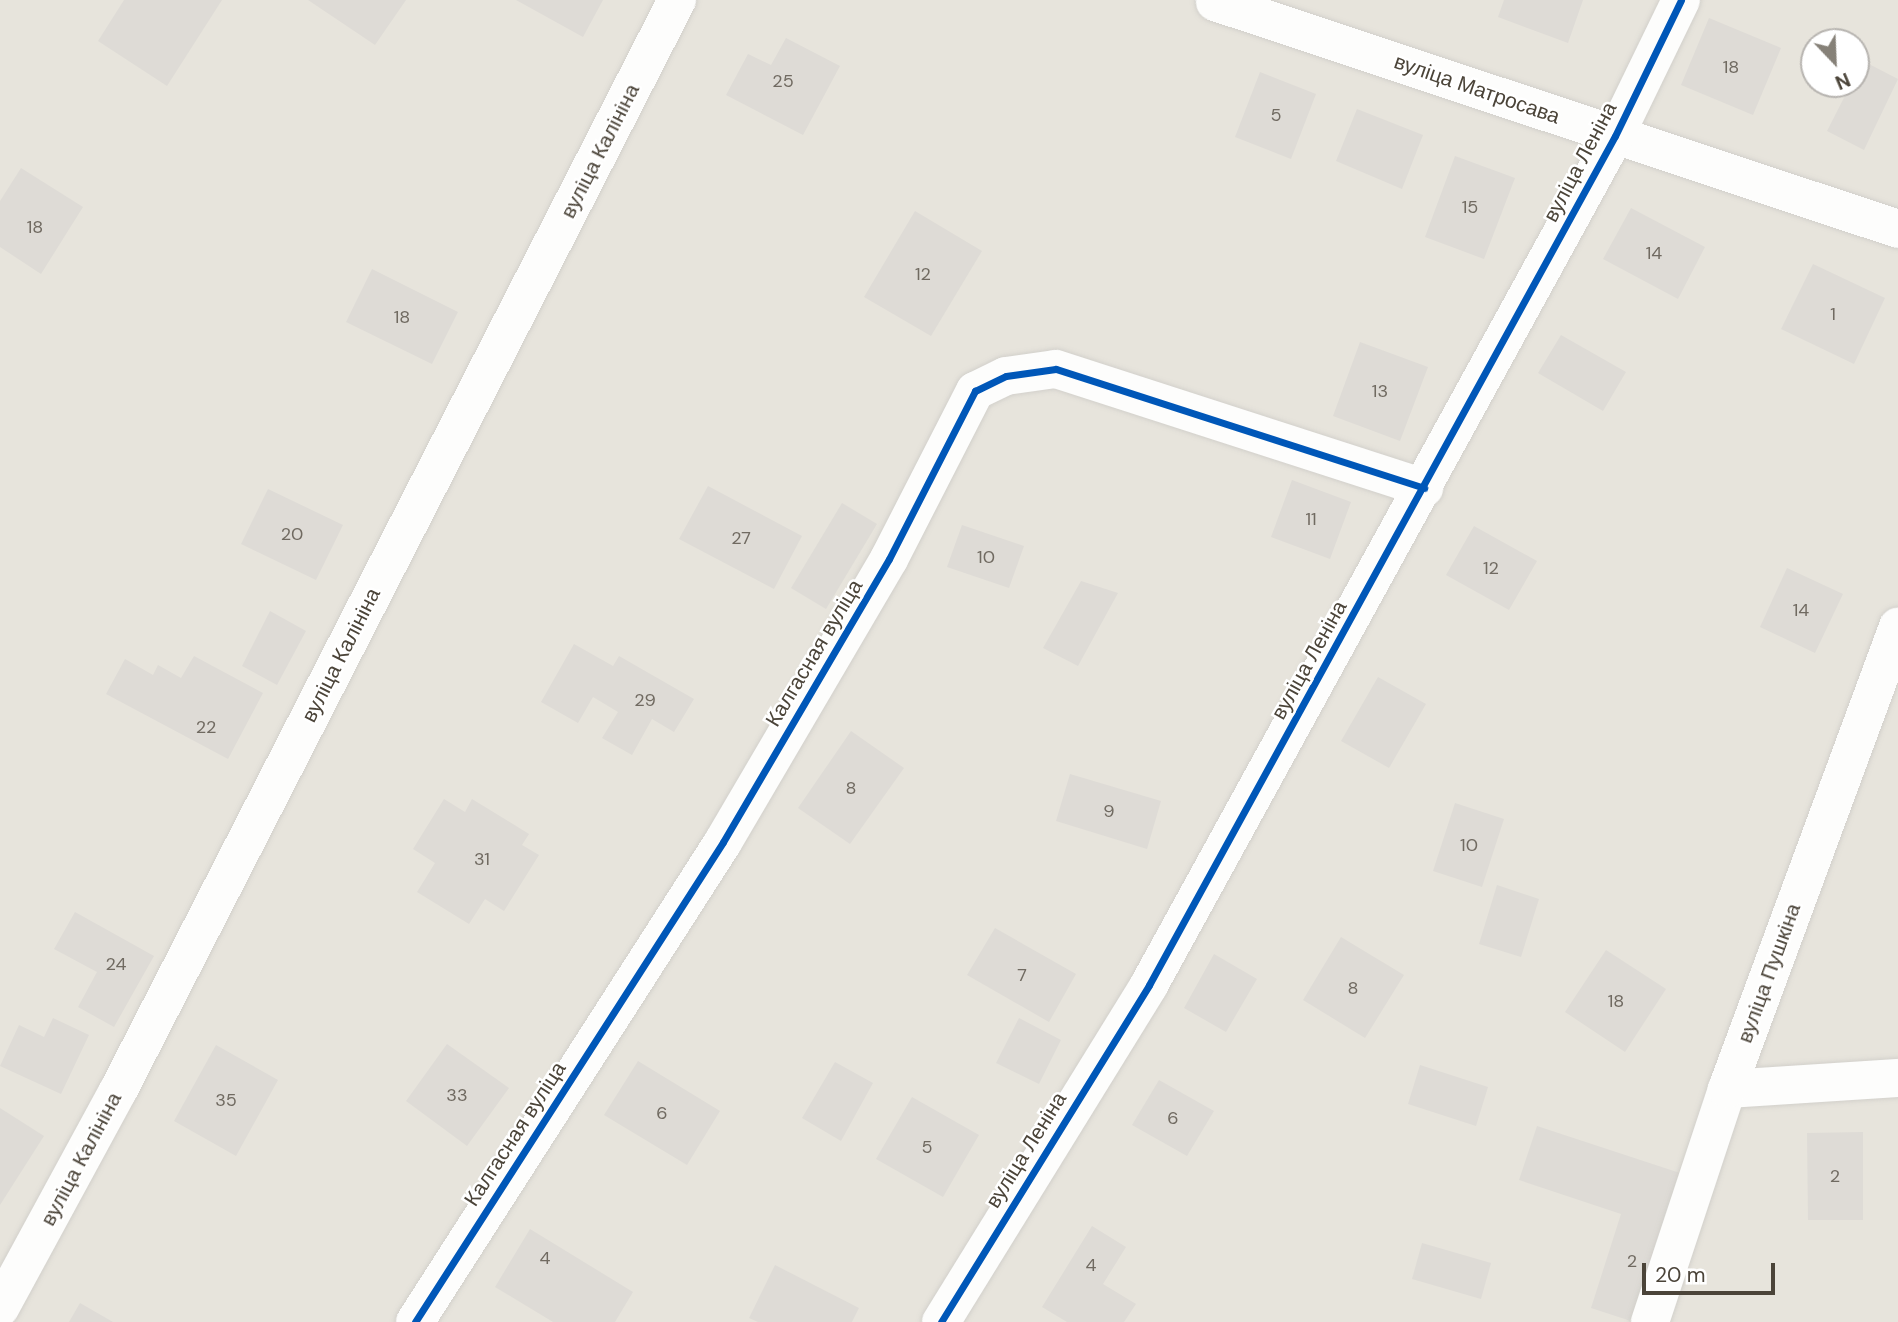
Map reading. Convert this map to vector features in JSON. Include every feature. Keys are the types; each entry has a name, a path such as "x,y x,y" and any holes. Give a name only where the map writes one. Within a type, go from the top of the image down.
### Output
{"street":[{"name":"вуліца Калініна","path":"0,1308 118,1091 677,0"},
{"name":"вуліца Леніна","path":"941,1322 1149,985 1615,136 1681,0"},
{"name":"вуліца Матросава","path":"1215,2 1898,229"},
{"name":"Калгасная вуліца","path":"415,1322 723,842 889,559 975,391 1006,376 1056,369 1424,488"},
{"name":"вуліца Пушкіна","path":"1650,1322 1727,1089 1896,636"},
{"path":"1727,1089 1898,1078"}],"shaded area":[{"path":"0,0 1898,0 1898,1322 0,1322"}],"building":[{"path":"124,0 222,0 167,86 98,41"},
{"path":"308,0 406,0 375,45"},
{"path":"516,0 603,0 583,37"},
{"path":"1504,0 1583,0 1568,43 1498,17"},
{"path":"1709,18 1781,48 1753,115 1681,85"},
{"path":"786,38 840,66 803,135 726,95 748,54 771,65"},
{"path":"1870,65 1898,79 1864,150 1827,131 1844,98 1870,98"},
{"path":"1260,72 1316,94 1291,159 1235,137"},
{"path":"1357,109 1423,135 1402,189 1336,161"},
{"path":"1455,156 1515,178 1484,259 1425,237"},
{"path":"21,168 83,207 41,274 0,247 0,201"},
{"path":"1631,208 1705,247 1678,299 1603,259"},
{"path":"915,211 982,251 931,336 864,297"},
{"path":"1813,264 1885,298 1854,364 1781,329"},
{"path":"372,269 458,312 432,364 346,322"},
{"path":"1561,335 1626,372 1603,411 1538,373"},
{"path":"1360,342 1428,367 1400,441 1333,416"},
{"path":"1292,480 1351,502 1330,559 1271,537"},
{"path":"708,486 802,536 774,589 679,539"},
{"path":"268,489 343,525 316,580 241,544"},
{"path":"842,503 877,524 826,609 791,588"},
{"path":"962,525 1024,546 1009,588 947,567"},
{"path":"1474,526 1537,561 1509,610 1446,575"},
{"path":"1787,568 1843,594 1815,653 1760,627"},
{"path":"1081,581 1118,593 1078,666 1043,648"},
{"path":"270,611 306,631 277,685 242,666"},
{"path":"574,644 613,666 619,656 694,699 674,732 652,719 632,755 602,738 618,712 593,697 578,723 541,702"},
{"path":"194,656 263,693 228,759 106,694 125,659 153,675 158,665 181,678"},
{"path":"1378,677 1426,704 1389,768 1341,741"},
{"path":"851,731 904,768 850,844 798,808"},
{"path":"1070,774 1161,801 1147,849 1056,821"},
{"path":"444,799 465,812 472,799 529,834 522,845 539,855 504,911 485,899 469,924 417,892 435,863 413,849"},
{"path":"1455,803 1504,819 1482,887 1433,871"},
{"path":"1497,885 1539,899 1521,957 1479,944"},
{"path":"75,912 154,956 114,1027 78,1007 97,972 54,949"},
{"path":"995,928 1076,974 1049,1022 967,975"},
{"path":"1341,937 1404,975 1365,1038 1303,1000"},
{"path":"1606,950 1666,989 1625,1052 1565,1012"},
{"path":"1214,954 1257,979 1226,1032 1184,1008"},
{"path":"53,1018 89,1035 61,1094 0,1066 19,1025 44,1037"},
{"path":"1019,1018 1061,1040 1039,1084 996,1063"},
{"path":"447,1044 509,1088 467,1146 406,1101"},
{"path":"216,1045 278,1080 236,1156 174,1121"},
{"path":"638,1061 720,1111 687,1165 604,1115"},
{"path":"835,1062 873,1083 841,1141 802,1118"},
{"path":"1420,1065 1488,1087 1476,1126 1408,1104"},
{"path":"1159,1080 1214,1111 1187,1156 1132,1125"},
{"path":"912,1097 979,1135 943,1197 876,1159"},
{"path":"0,1108 44,1136 0,1205"},
{"path":"1537,1126 1686,1175 1634,1322 1591,1308 1621,1214 1519,1180"},
{"path":"1863,1132 1863,1220 1808,1220 1807,1133"},
{"path":"1092,1226 1126,1247 1103,1284 1136,1304 1124,1322 1067,1322 1042,1307"},
{"path":"530,1229 633,1292 615,1322 553,1322 495,1287"},
{"path":"1422,1243 1491,1263 1481,1299 1412,1279"},
{"path":"775,1265 859,1308 852,1322 758,1322 749,1318"},
{"path":"80,1303 113,1322 69,1322"}],"cycle path":[{"path":"941,1322 1149,985 1615,136 1681,0"},
{"path":"415,1322 723,842 889,559 975,391 1006,376 1056,369 1424,488"}]}
